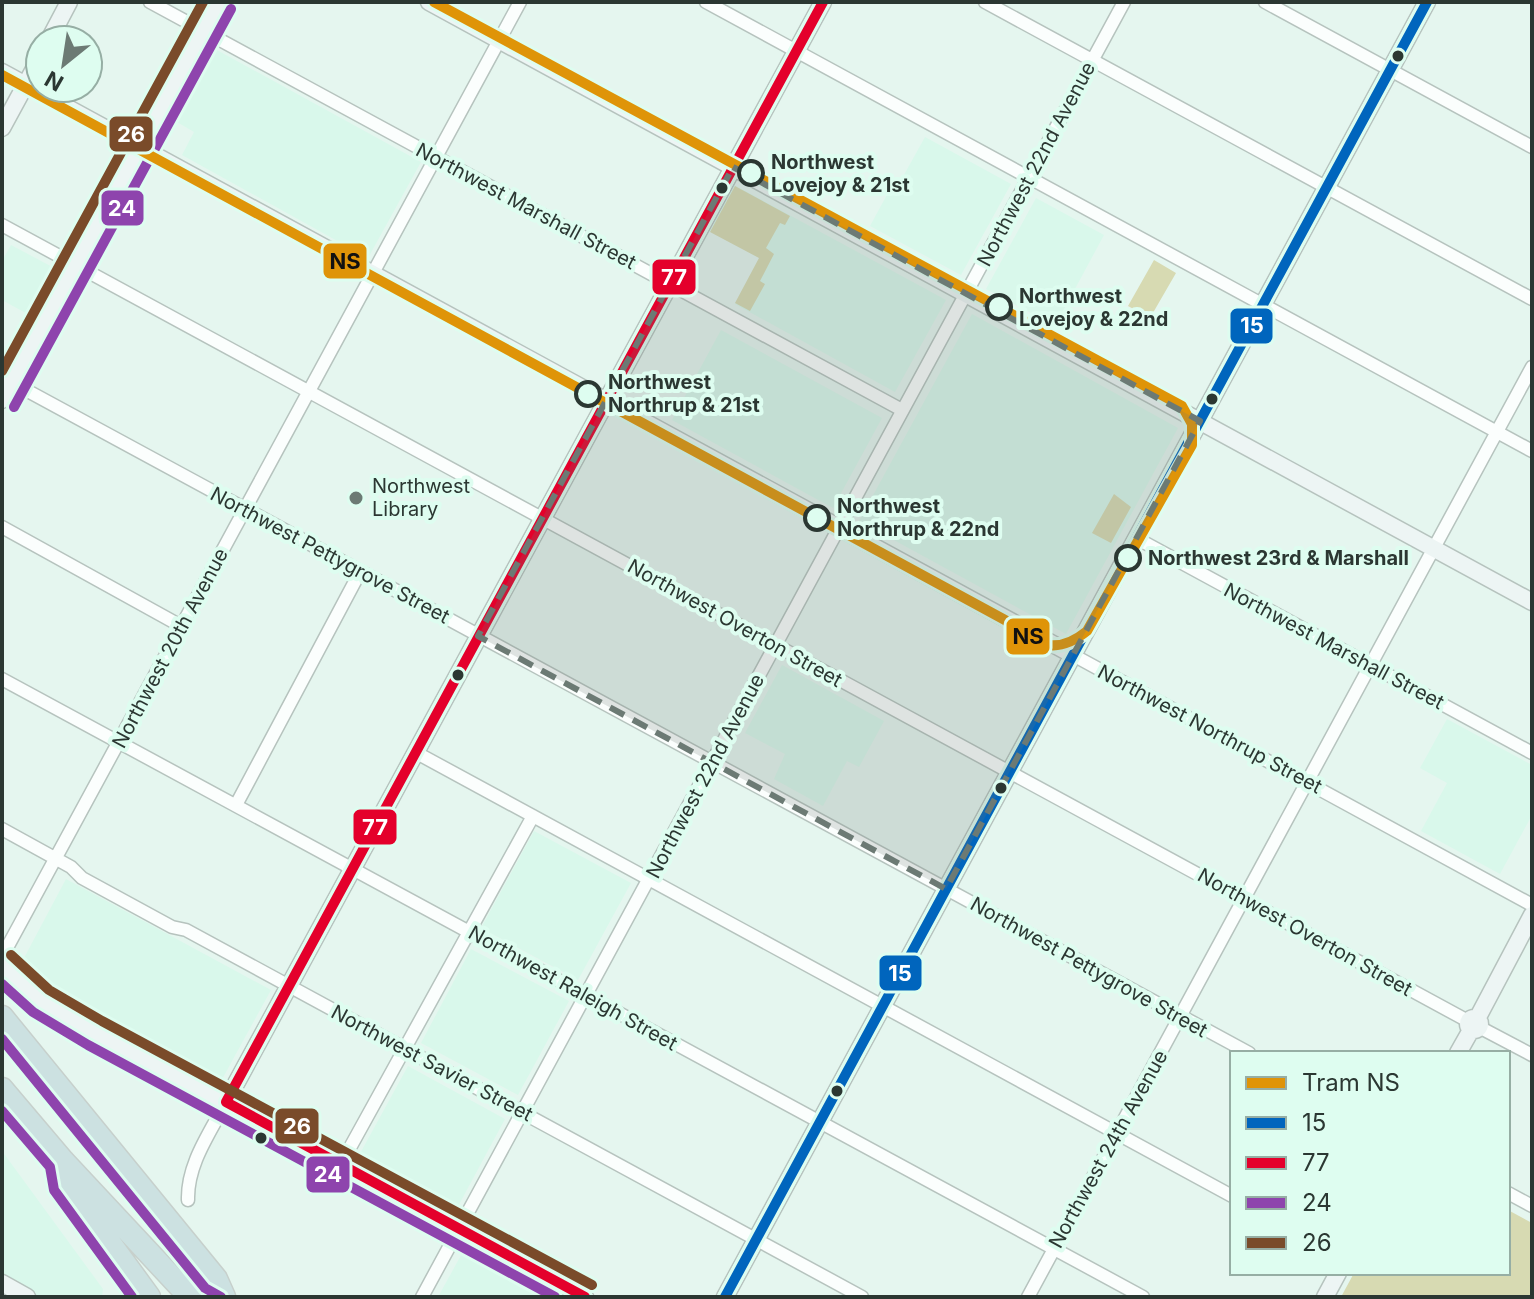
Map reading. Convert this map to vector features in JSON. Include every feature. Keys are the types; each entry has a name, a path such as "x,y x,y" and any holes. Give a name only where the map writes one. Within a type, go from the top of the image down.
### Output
{"highway":[{"path":"2,1017 220,1288 229,1285 242,1297"},
{"path":"2,1089 63,1161 190,1297"},
{"path":"63,1161 66,1183 149,1297"}],"street":[{"path":"57,24 69,2"},
{"name":"Northwest Marshall Street","path":"150,2 902,410"},
{"path":"2,400 7,380 75,266 219,2"},
{"path":"429,2 1532,602"},
{"name":"Northwest 20th Avenue","path":"2,957 520,2"},
{"path":"706,2 1532,451"},
{"path":"188,1200 190,1178 199,1153 226,1102 823,2"},
{"path":"985,2 1532,299"},
{"name":"Northwest 22nd Avenue","path":"422,1297 1124,2"},
{"path":"1265,2 1532,147"},
{"path":"725,1297 1427,2"},
{"name":"Northwest Northrup Street","path":"2,72 24,84"},
{"path":"2,128 24,87"},
{"name":"Northwest Northrup Street","path":"60,104 1532,905"},
{"name":"Northwest Overton Street","path":"2,225 1532,1055"},
{"name":"Northwest 24th Avenue","path":"1028,1297 1532,367"},
{"name":"Northwest Pettygrove Street","path":"7,380 1245,1051"},
{"path":"2,527 181,626"},
{"name":"Northwest Marshall Street","path":"1136,538 1532,753"},
{"path":"236,805 360,572"},
{"name":"Northwest Raleigh Street","path":"2,679 1143,1297"},
{"path":"415,752 1230,1195"},
{"path":"341,1164 533,816"},
{"name":"Northwest Savier Street","path":"2,829 71,867 82,878 172,927 186,930 862,1297"},
{"path":"1459,1051 1532,915"},
{"path":"2,965 51,1007 585,1297"},
{"path":"1510,1194 1532,1206"},
{"path":"1325,1297 1337,1275"},
{"path":"2,1283 27,1297"}],"highlighted area":[{"path":"733,167 1200,421 946,889 478,636"}],"shaded area":[{"path":"206,44 421,162 368,258 182,155 194,132 165,115"},
{"path":"925,137 1011,184 961,275 870,226 895,180 900,182"},
{"path":"734,185 946,300 895,392 735,304 760,258 710,231"},
{"path":"735,186 790,216 785,225 780,223 766,248 774,254 760,281 765,284 750,311 735,303 759,258 710,232"},
{"path":"1036,198 1104,235 1055,326 986,289"},
{"path":"11,245 58,270 33,317 2,300 2,261"},
{"path":"1154,260 1176,273 1150,318 1128,306"},
{"path":"972,314 1178,428 1066,634 859,521"},
{"path":"721,330 882,418 833,508 672,420"},
{"path":"1114,494 1131,507 1111,543 1092,533"},
{"path":"782,665 884,721 859,767 847,761 823,806 774,779 785,754 745,733"},
{"path":"1447,719 1532,765 1532,815 1500,874 1421,831 1447,783 1420,768"},
{"path":"534,831 631,883 578,980 481,928"},
{"path":"66,879 271,990 220,1083 58,995 24,958"},
{"path":"471,949 569,1001 518,1095 421,1043"},
{"path":"408,1066 505,1119 455,1212 357,1159"},
{"path":"2,1151 103,1289 102,1297 2,1297"},
{"path":"1510,1211 1532,1223 1532,1297 1341,1297 1353,1275 1510,1275"},
{"path":"465,1248 555,1297 438,1297"}],"tram line":[{"name":"NS","path":"2,75 1005,620 1035,641 1064,644 1087,631 1192,445 1192,424 1182,406 434,2"}],"transit line":[{"name":"26","path":"2,371 203,2"},
{"name":"77","path":"226,1102 823,2"},
{"name":"15","path":"725,1297 1427,2"},
{"name":"24","path":"14,407 231,9"},
{"name":"26","path":"11,955 49,990 102,1021 592,1285"},
{"name":"24","path":"2,984 33,1012 88,1045 555,1297"},
{"name":"24","path":"2,1039 205,1288 221,1297"},
{"name":"77","path":"226,1102 585,1297"},
{"name":"24","path":"2,1111 50,1167 54,1190 132,1297"}],"place":[{"name":"Northwest Lovejoy & 21st","path":"751,173"},
{"name":"Northwest Lovejoy & 22nd","path":"999,307"},
{"name":"Northwest Northrup & 21st","path":"588,394"},
{"name":"Northwest Library","path":"356,498"},
{"name":"Northwest Northrup & 22nd","path":"817,518"},
{"name":"Northwest 23rd & Marshall","path":"1128,558"}]}
